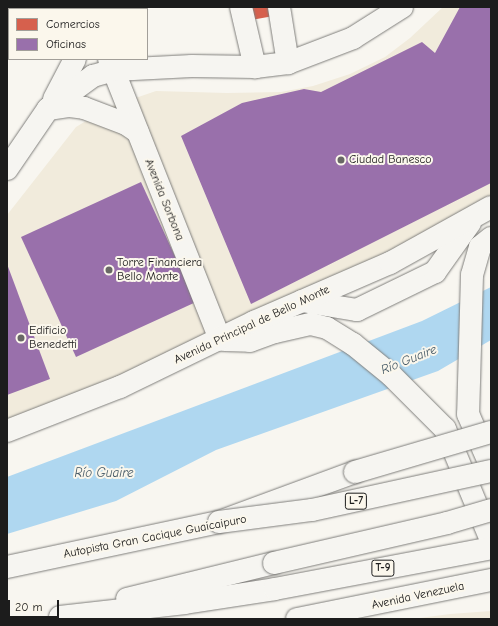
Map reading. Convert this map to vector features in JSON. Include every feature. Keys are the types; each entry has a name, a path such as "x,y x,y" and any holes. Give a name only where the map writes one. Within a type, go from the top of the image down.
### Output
{"main road":[{"path":"241,7 255,67"},
{"path":"279,7 294,61"},
{"path":"288,7 294,61"},
{"path":"48,109 112,64 255,67 294,61 353,38 402,7"},
{"path":"148,54 168,66"},
{"path":"7,169 48,109 74,60"},
{"name":"Avenida Sorbona","path":"112,64 220,340"},
{"path":"48,109 70,106 84,108 116,120 138,132"},
{"name":"Avenida Principal de Bello Monte","path":"7,431 120,387 302,300 390,263 472,220 491,207"},
{"path":"302,300 357,310 435,272 472,220"},
{"path":"490,470 468,414 472,275 480,247 491,238"},
{"path":"220,340 250,341 275,332 311,324 327,328 340,336 391,375 429,410 445,429 491,540"},
{"path":"219,522 354,472 491,432"},
{"name":"Autopista Gran Cacique Guaicaipuro","path":"7,567 219,522 312,510 490,470"},
{"path":"56,618 183,583 447,523 491,510"},
{"name":"T-9","path":"56,618 185,603 275,589 491,548"},
{"name":"Avenida Venezuela","path":"297,619 323,617 491,580"}],"shaded area":[{"path":"443,7 491,7 491,214 7,426 7,215 76,127 109,107 156,91 227,93 281,92 313,86 350,74 385,57 410,38"},
{"path":"491,611 491,619 412,619 450,614"}],"water":[{"name":"Río Guaire","path":"491,287 491,340 438,371 216,450 116,501 7,534 7,477 422,321"}],"building: Comercios":[{"path":"243,7 277,7 279,15 246,21"}],"building: Oficinas":[{"name":"Ciudad Banesco","path":"460,7 491,7 491,183 251,304 181,136 242,103 304,89 321,92 422,42 435,53"},
{"name":"Torre Financiera Bello Monte","path":"141,182 196,302 76,357 21,237"},
{"name":"Edificio Benedetti","path":"7,264 50,379 7,395"}],"place":[{"name":"Ciudad Banesco","path":"341,160"},
{"name":"Torre Financiera Bello Monte","path":"109,270"},
{"name":"Edificio Benedetti","path":"21,338"}]}
